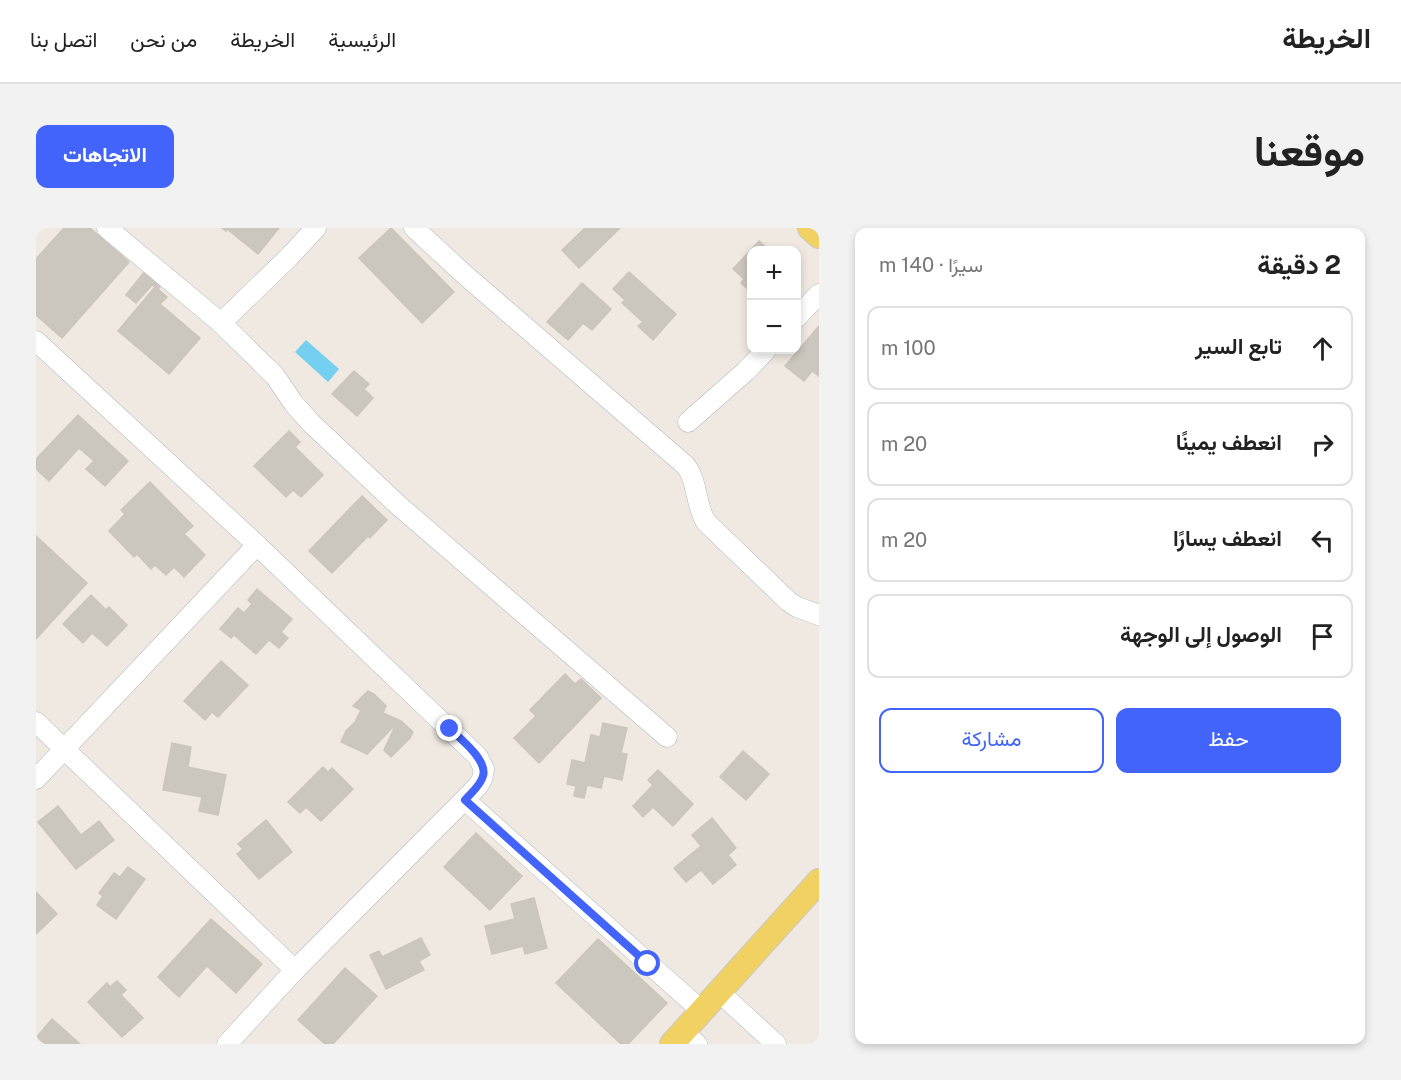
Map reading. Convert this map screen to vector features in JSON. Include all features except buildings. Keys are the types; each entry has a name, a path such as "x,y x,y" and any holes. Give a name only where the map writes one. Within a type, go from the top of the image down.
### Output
{"main road":[{"path":"810,228 819,236"},
{"path":"684,1040 702,1011 819,881"}],"street":[{"path":"107,228 221,323 275,376 294,404 311,423 407,513 667,737"},
{"path":"221,323 316,228"},
{"path":"414,228 465,275 685,465 691,473 699,509 706,522 788,601 819,615"},
{"path":"801,313 819,294"},
{"path":"36,341 257,544 478,757 484,769 484,775 478,786 465,800 295,970 227,1044"},
{"path":"688,422 762,354"},
{"path":"36,779 257,544"},
{"path":"36,722 295,970"},
{"path":"465,800 702,1011"},
{"path":"719,992 776,1044"}],"water":[{"path":"306,340 339,369 328,382 295,352"}],"route":[{"path":"450,729 478,757 484,769 484,775 478,786 465,800 648,964"}]}
